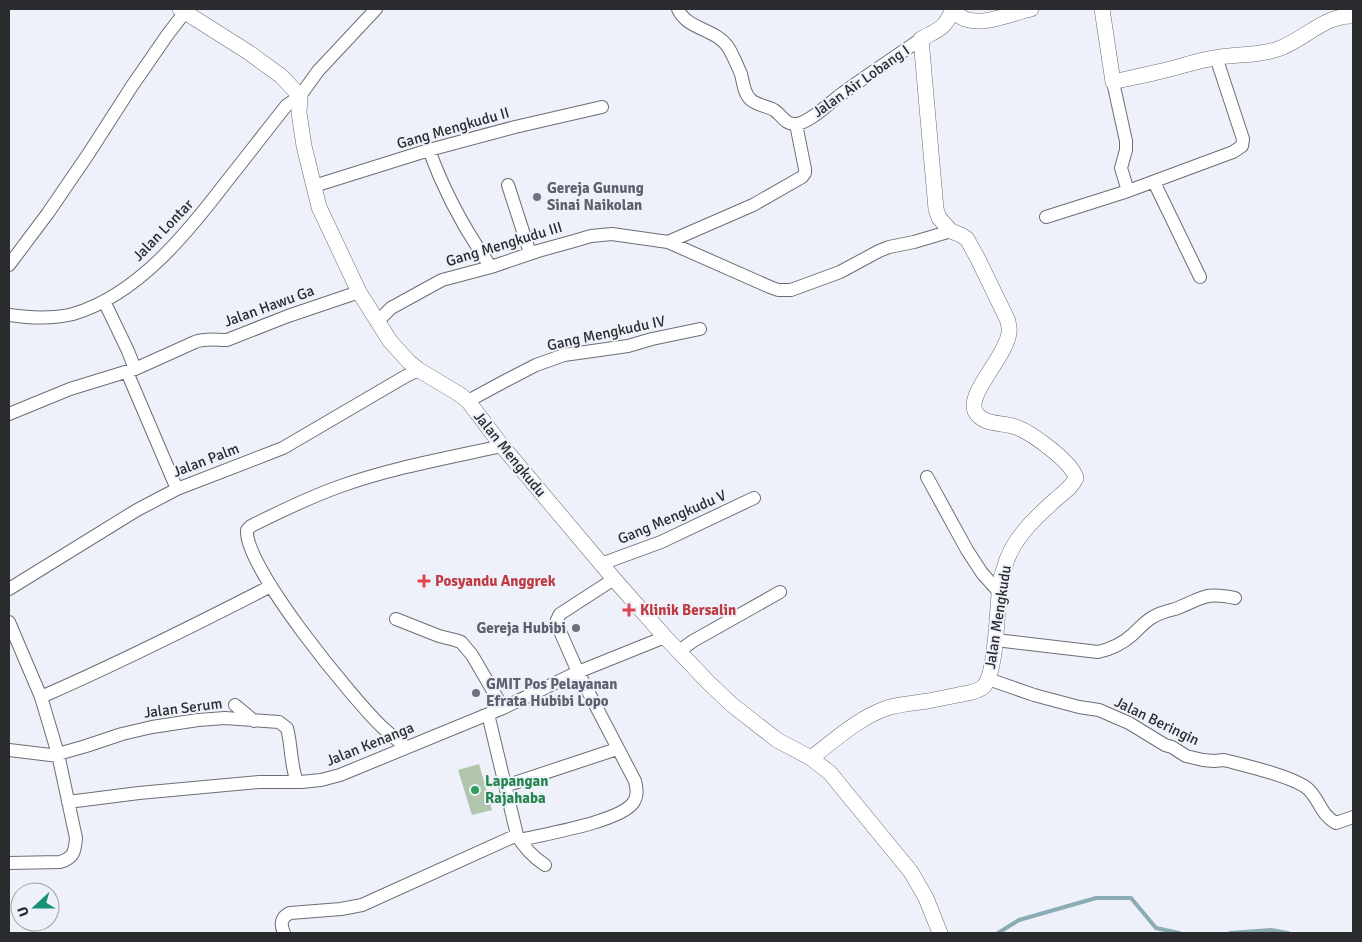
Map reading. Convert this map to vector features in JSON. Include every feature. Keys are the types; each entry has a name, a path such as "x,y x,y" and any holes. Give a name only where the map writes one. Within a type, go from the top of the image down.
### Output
{"street":[{"name":"Jalan Lontar","path":"9,315 56,317 74,314 104,301 133,282 161,260 206,209 286,106 300,96 318,71 376,9"},
{"name":"Jalan Air Lobang I","path":"678,9 685,19 724,42 736,63 750,99 773,109 785,121 796,124 810,118 843,93 942,27 948,21 951,10 964,19 984,21 1031,9"},
{"path":"1102,9 1113,82 1126,141 1126,150 1121,162 1121,168 1128,191"},
{"path":"9,265 53,206 183,10 282,76 300,96"},
{"path":"1113,82 1161,72 1216,57 1253,54 1277,49 1298,39 1328,20 1343,16 1353,16"},
{"name":"Jalan Air Lobang I","path":"922,39 936,209 939,218 951,231"},
{"path":"1046,216 1154,182 1233,152 1242,146 1243,139 1216,57"},
{"name":"Jalan Mengkudu","path":"300,96 299,113 304,146 322,214 359,292 390,341 419,370 459,394 468,402 502,446 614,579 679,651 731,704 777,740 811,758 830,773 911,872 926,898 940,933"},
{"name":"Gang Mengkudu II","path":"314,186 429,150 515,127 602,107"},
{"path":"668,242 753,205 802,177 805,169 796,124"},
{"path":"429,150 435,168 458,214 491,267"},
{"path":"1154,182 1200,277"},
{"path":"508,185 530,253"},
{"name":"Jalan Mengkudu","path":"811,758 860,721 874,713 907,704 970,693 984,687 988,679 996,640 999,592 1009,553 1016,541 1043,511 1071,486 1076,478 1075,472 1069,466 1035,437 1008,424 985,422 974,409 974,401 981,386 1002,354 1010,329 1008,321 967,239 961,234 951,231"},
{"name":"Gang Mengkudu III","path":"377,322 391,308 442,280 591,236 612,234 668,242 770,287 778,290 791,290 840,272 889,247 951,231"},
{"name":"Jalan Hawu Ga","path":"9,414 70,389 131,370 203,339 227,340 288,316 359,292"},
{"path":"104,301 128,351 131,370 177,489"},
{"name":"Gang Mengkudu IV","path":"468,402 536,365 564,355 628,346 700,329"},
{"name":"Jalan Palm","path":"9,588 137,510 177,489 283,448 419,370"},
{"path":"406,747 382,727 338,678 293,619 258,564 248,541 247,530 251,526 301,502 338,487 422,463 502,446"},
{"path":"928,477 966,550 999,592"},
{"name":"Gang Mengkudu V","path":"602,564 661,542 754,498"},
{"path":"284,933 281,925 282,920 290,913 341,909 362,905 518,838 595,822 617,815 632,804 636,798 635,781 578,672 559,629 557,620 560,614 614,579"},
{"path":"41,696 145,649 271,586"},
{"path":"679,651 693,641 780,592"},
{"path":"996,640 1098,652 1111,649 1122,643 1152,617 1200,597 1213,594 1235,598"},
{"path":"396,619 461,642 472,654 503,708"},
{"path":"9,622 12,640 41,696 58,755 76,838 75,848 68,860 60,862 9,863"},
{"name":"Jalan Kenanga","path":"68,802 139,793 250,783 321,780 340,775 503,708 578,672 666,637"},
{"name":"Jalan Beringin","path":"988,679 1034,695 1079,707 1099,710 1129,723 1186,756 1203,760 1224,760 1298,782 1309,790 1328,818 1336,823 1353,817"},
{"path":"235,705 254,721"},
{"path":"488,714 518,838 534,857 545,865"},
{"name":"Jalan Serum","path":"58,755 122,734 198,720 225,718 279,722 287,728 290,737 292,771 296,782"},
{"path":"505,786 618,749"},
{"path":"9,750 58,755"}],"green space":[{"name":"Lapangan Rajahaba","path":"479,764 492,810 472,815 458,770"}],"waterway":[{"path":"998,933 1019,920 1096,898 1131,898 1156,928 1179,933"},
{"path":"1230,933 1271,930 1288,933"}],"place":[{"name":"Gereja Gunung Sinai Naikolan","path":"537,197"},
{"name":"Posyandu Anggrek","path":"424,581"},
{"name":"Klinik Bersalin","path":"629,610"},
{"name":"Gereja Hubibi","path":"576,628"},
{"name":"GMIT Pos Pelayanan Efrata Hubibi Lopo","path":"476,693"},
{"name":"Lapangan Rajahaba","path":"475,790"}]}
